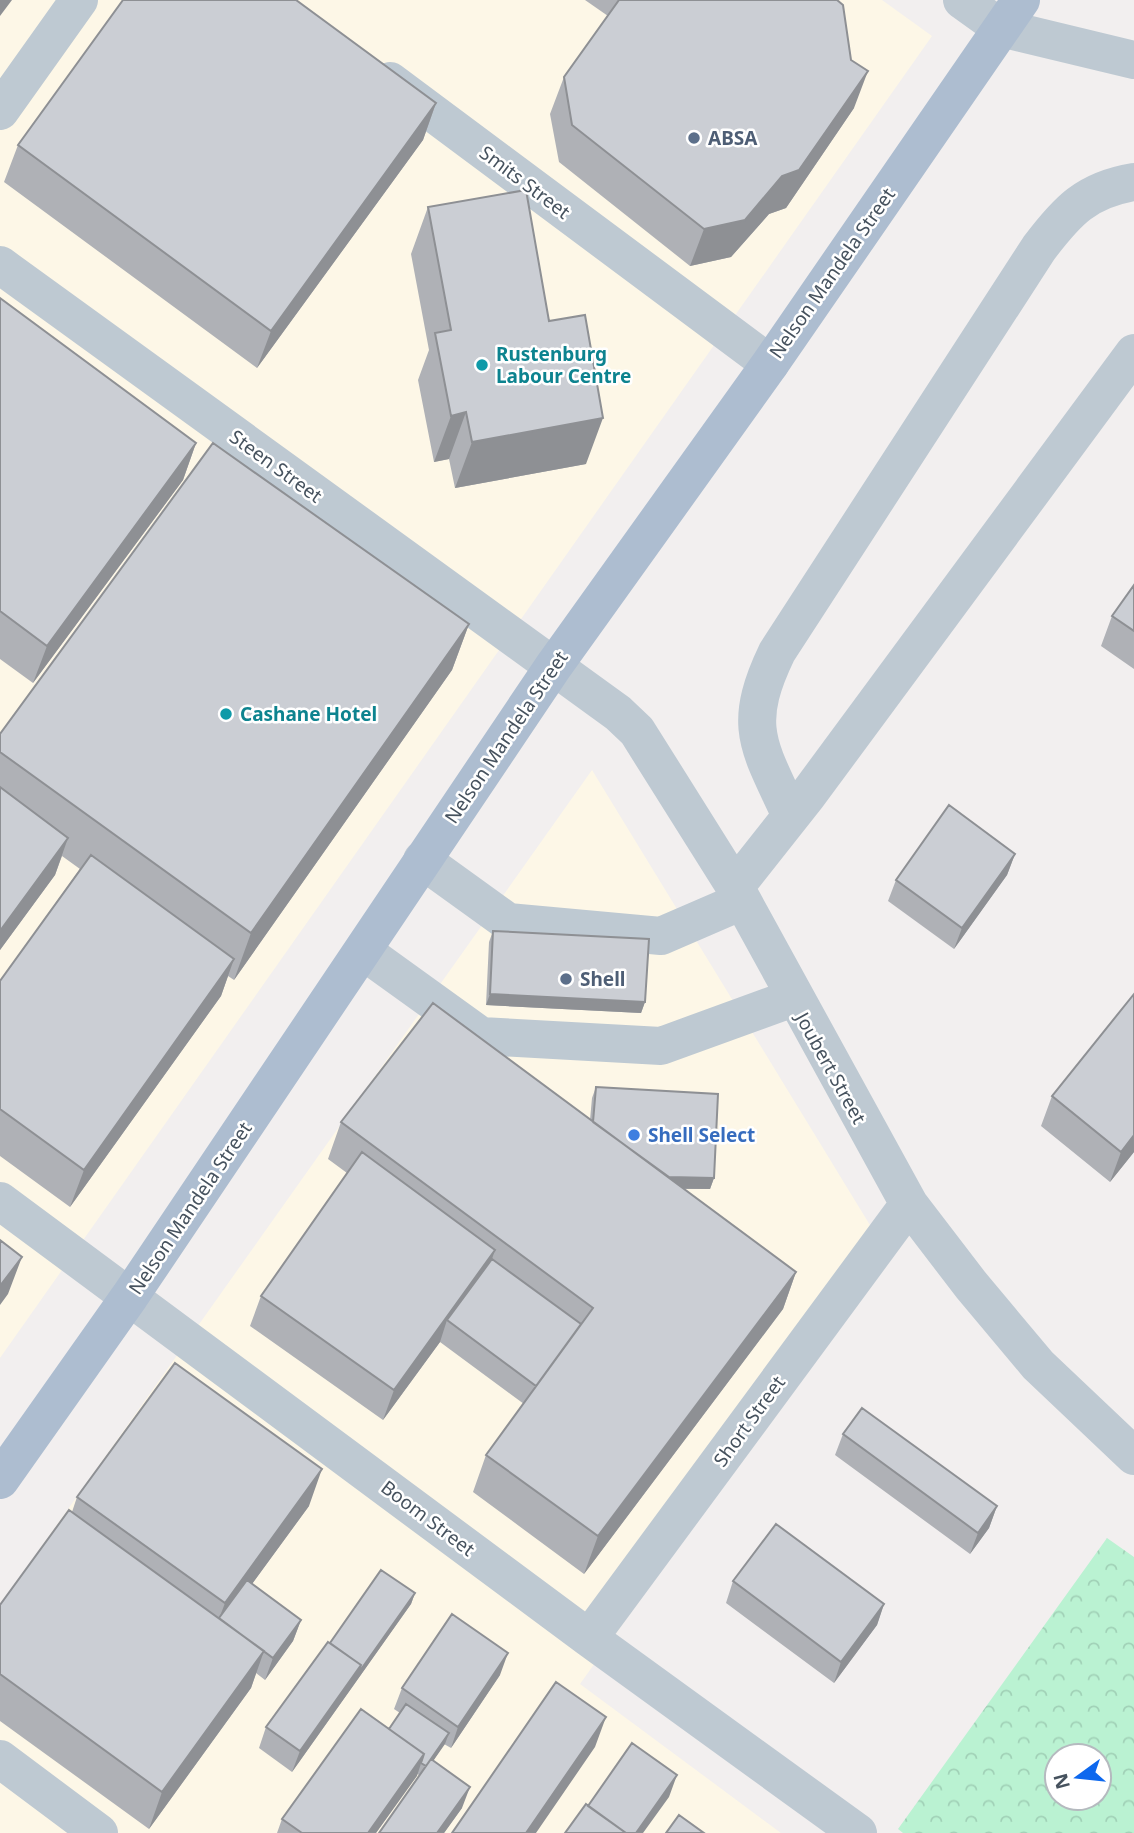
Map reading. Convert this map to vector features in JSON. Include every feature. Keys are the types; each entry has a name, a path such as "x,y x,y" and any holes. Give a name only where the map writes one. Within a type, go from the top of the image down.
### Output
{"main road":[{"name":"Nelson Mandela Street","path":"0,1480 130,1296 553,667 770,363 1011,14"}],"street":[{"path":"0,111 79,0"},
{"path":"962,0 1011,14 1134,60"},
{"name":"Smits Street","path":"359,58 770,363"},
{"path":"791,816 760,748 755,717 760,687 777,652 1038,248 1066,213 1087,197 1112,185 1134,182"},
{"name":"Steen Street","path":"0,265 553,667"},
{"path":"422,860 508,922 661,936 738,894 791,816 1134,353"},
{"name":"Joubert Street","path":"553,667 618,713 637,731 676,789 738,894 909,1204 971,1285 1038,1365 1134,1456"},
{"path":"363,951 481,1036 661,1046 793,998"},
{"name":"Boom Street","path":"0,1200 589,1639 858,1833"},
{"name":"Short Street","path":"589,1639 909,1204"},
{"path":"0,1759 99,1833"}],"shaded area":[{"path":"0,0 882,0 932,36 0,1358"},
{"path":"592,770 887,1253 580,1684 781,1833 0,1833 0,1605"}],"green space":[{"path":"1107,1538 1134,1557 1134,1833 903,1833 898,1829"}],"building":[{"path":"123,0 296,0 436,103 271,331 18,145"},
{"name":"ABSA","path":"619,0 837,0 843,5 851,60 868,71 799,170 782,176 745,220 704,229 572,125 564,77"},
{"name":"Rustenburg Labour Centre","path":"526,190 549,321 585,315 603,418 472,442 466,412 451,416 435,333 451,330 428,207"},
{"path":"0,298 196,443 47,646 0,611"},
{"name":"Cashane Hotel","path":"213,443 469,624 251,933 0,752 0,734"},
{"path":"1134,585 1134,631 1112,616"},
{"path":"0,787 68,838 0,931"},
{"path":"949,805 1015,854 962,928 896,880"},
{"path":"91,855 234,959 84,1170 0,1109 0,981"},
{"path":"493,931 649,939 645,1002 490,994"},
{"path":"1134,994 1134,1135 1121,1152 1052,1096"},
{"path":"433,1003 796,1272 598,1536 486,1455 593,1308 341,1122"},
{"path":"596,1087 718,1094 714,1178 669,1177 593,1122"},
{"path":"362,1152 495,1250 394,1390 261,1296"},
{"path":"0,1240 22,1257 0,1286"},
{"path":"492,1259 581,1324 536,1386 447,1320"},
{"path":"175,1363 322,1469 225,1603 77,1497"},
{"path":"862,1408 997,1506 978,1533 843,1434"},
{"path":"69,1510 264,1651 162,1792 0,1674 0,1605"},
{"path":"776,1524 884,1604 841,1662 733,1581"},
{"path":"381,1570 415,1593 357,1675 361,1665 330,1643"},
{"path":"247,1580 301,1620 273,1658 219,1618"},
{"path":"452,1614 508,1653 458,1727 402,1688"},
{"path":"328,1642 361,1665 300,1751 266,1727"},
{"path":"556,1682 606,1717 526,1833 452,1833"},
{"path":"406,1704 449,1733 426,1766 421,1763 424,1754 389,1729"},
{"path":"361,1709 424,1754 368,1833 302,1833 282,1819"},
{"path":"632,1743 677,1775 636,1833 626,1833 588,1806"},
{"path":"431,1759 470,1787 437,1833 379,1833"},
{"path":"586,1804 626,1833 565,1833"},
{"path":"679,1815 704,1833 666,1833"}],"place":[{"name":"ABSA","path":"694,138"},
{"name":"Rustenburg Labour Centre","path":"482,365"},
{"name":"Cashane Hotel","path":"226,714"},
{"name":"Shell","path":"566,979"},
{"name":"Shell Select","path":"634,1135"}]}
